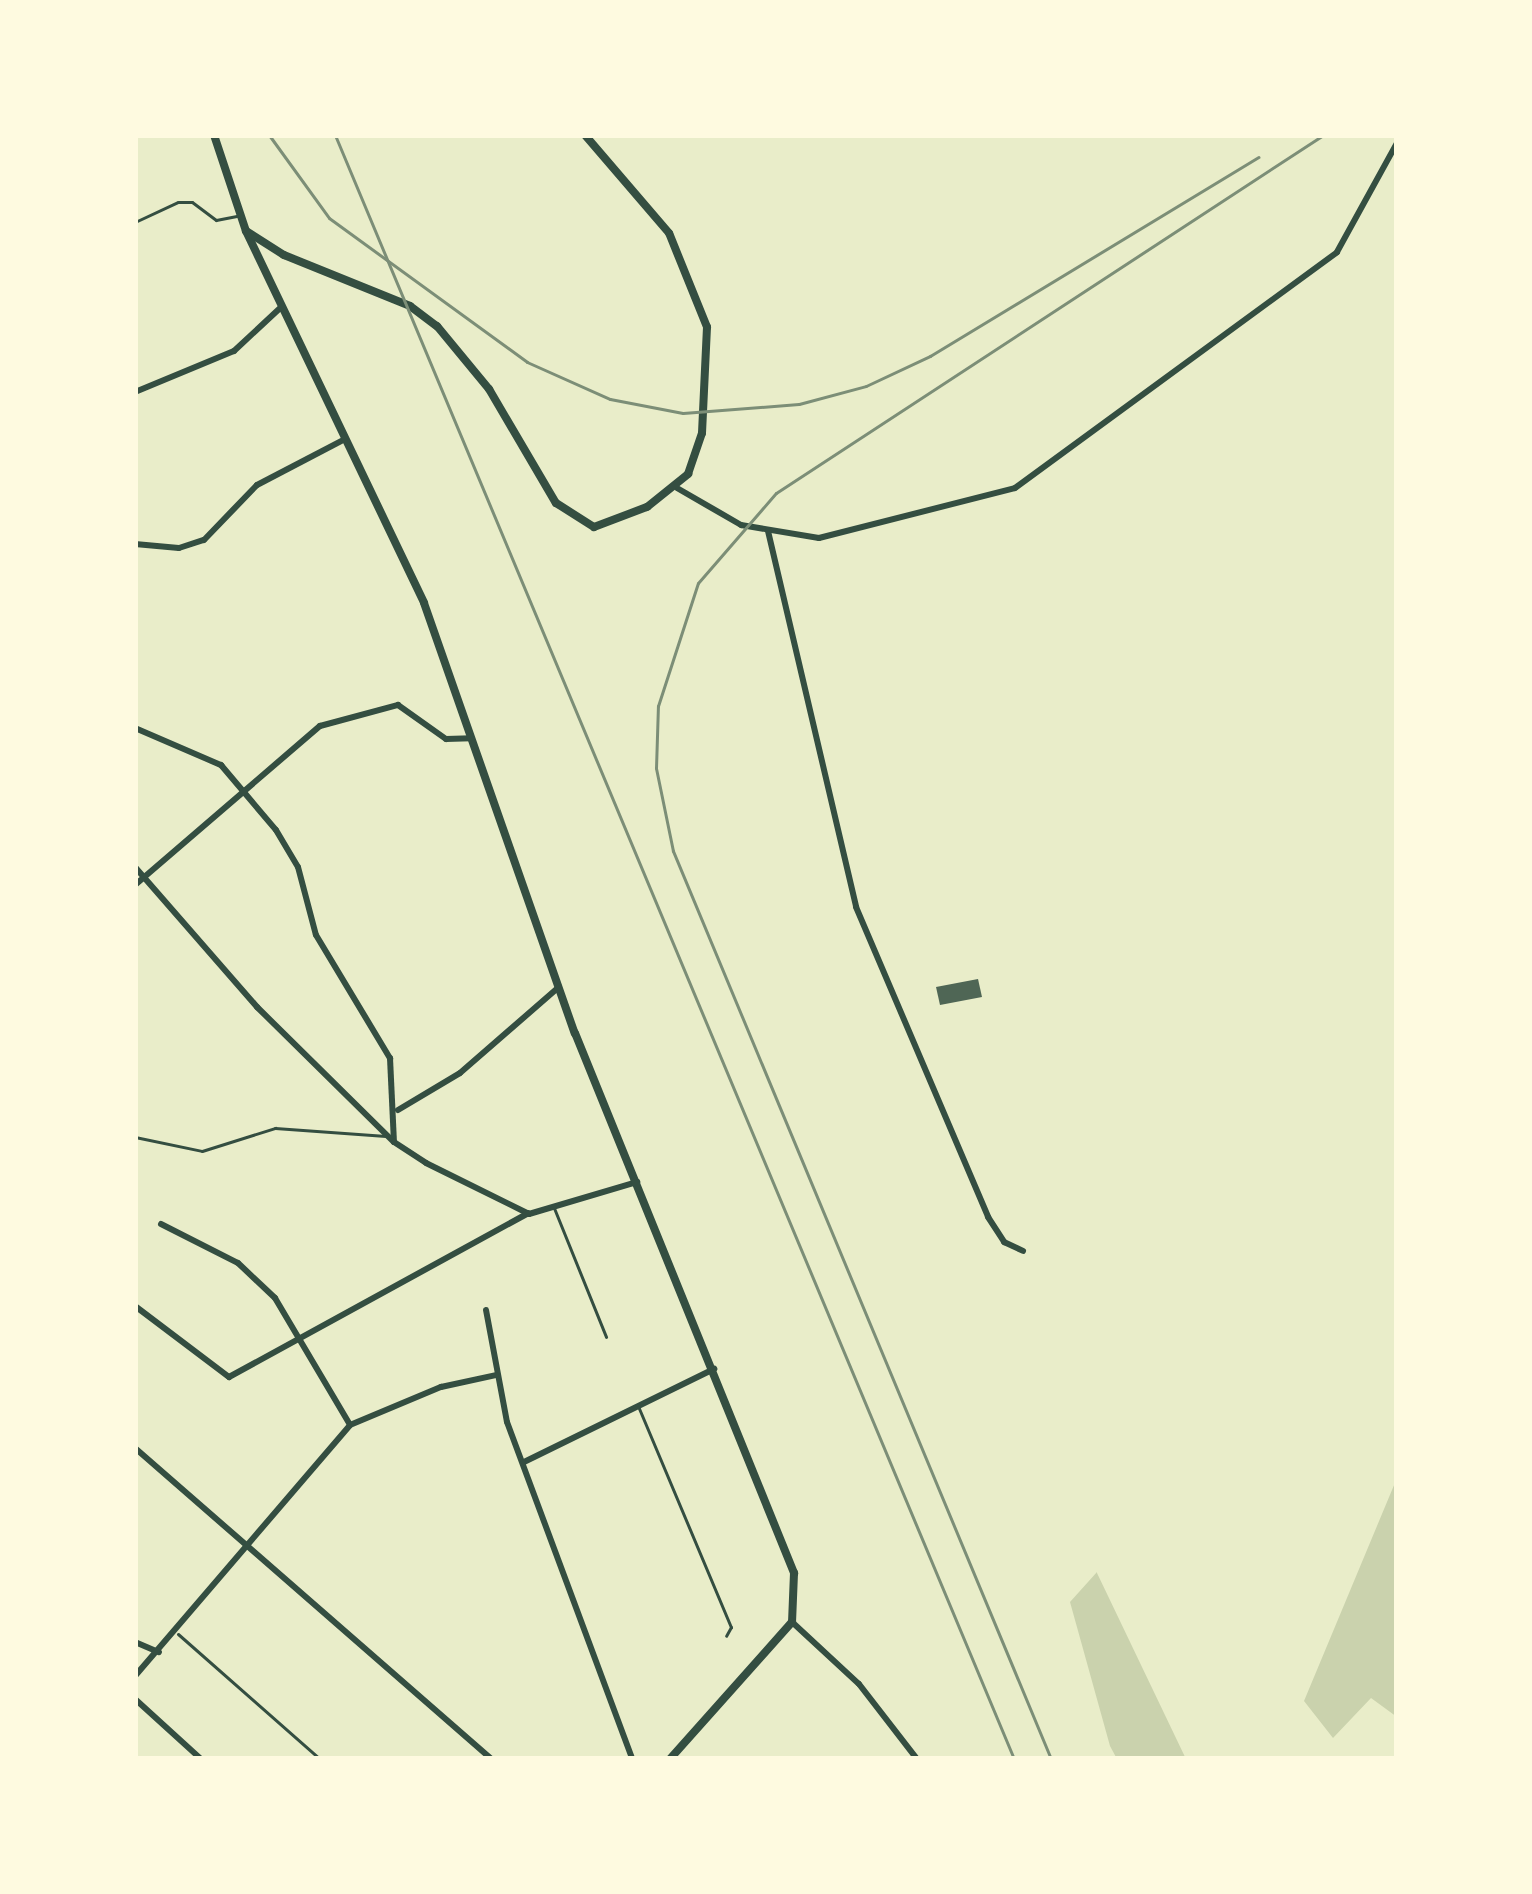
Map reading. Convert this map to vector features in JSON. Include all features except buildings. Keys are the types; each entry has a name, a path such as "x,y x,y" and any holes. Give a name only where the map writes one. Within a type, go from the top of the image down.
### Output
{"street":[{"path":"214,135 237,217 424,603 559,987 794,1573 792,1622 670,1759"},
{"path":"246,231 284,255 410,306 436,326 489,389 570,518 594,526 614,523 677,488 702,433 707,328 693,278 648,205 585,135"},
{"path":"677,488 741,526 772,532 863,531 1015,488 1047,470 1337,252 1397,143"},
{"path":"135,392 234,351 279,309"},
{"path":"135,544 179,548 204,540 257,485 344,440"},
{"path":"772,532 856,907 988,1216 1004,1242 1023,1251"},
{"path":"135,885 320,726 373,707 398,705 446,739 472,738"},
{"path":"135,728 221,765 298,866 316,935 390,1058 398,1110 391,1139"},
{"path":"135,867 257,1007 391,1139 529,1213"},
{"path":"398,1110 460,1073 559,987"},
{"path":"135,1306 229,1377 304,1341 364,1299 457,1258 529,1213 638,1183"},
{"path":"161,1224 238,1262 304,1341 350,1425"},
{"path":"486,1310 496,1376 632,1759"},
{"path":"524,1462 714,1369"},
{"path":"135,1676 178,1634 242,1545 350,1425 441,1387 496,1376"},
{"path":"135,1448 492,1759"},
{"path":"792,1622 859,1684 917,1759"},
{"path":"136,1644 159,1652"},
{"path":"136,1644 146,1664"},
{"path":"135,1700 201,1759"}],"lane":[{"path":"135,222 178,202 216,220 237,217"},
{"path":"135,1137 202,1150 274,1127 391,1139"},
{"path":"554,1207 606,1337"},
{"path":"638,1404 731,1627 726,1636"},
{"path":"178,1634 320,1759"}],"green space":[{"path":"1397,1478 1397,1717 1371,1698 1333,1738 1304,1701"},
{"path":"1097,1572 1186,1759 1117,1759 1110,1746 1070,1602"}],"railway":[{"path":"269,135 329,218 527,362 610,399 683,413 799,404 866,386 930,356 1258,157"},
{"path":"335,135 1014,1759"},
{"path":"1051,1759 673,851 656,768 658,706 698,583 776,493 1323,135"}]}
